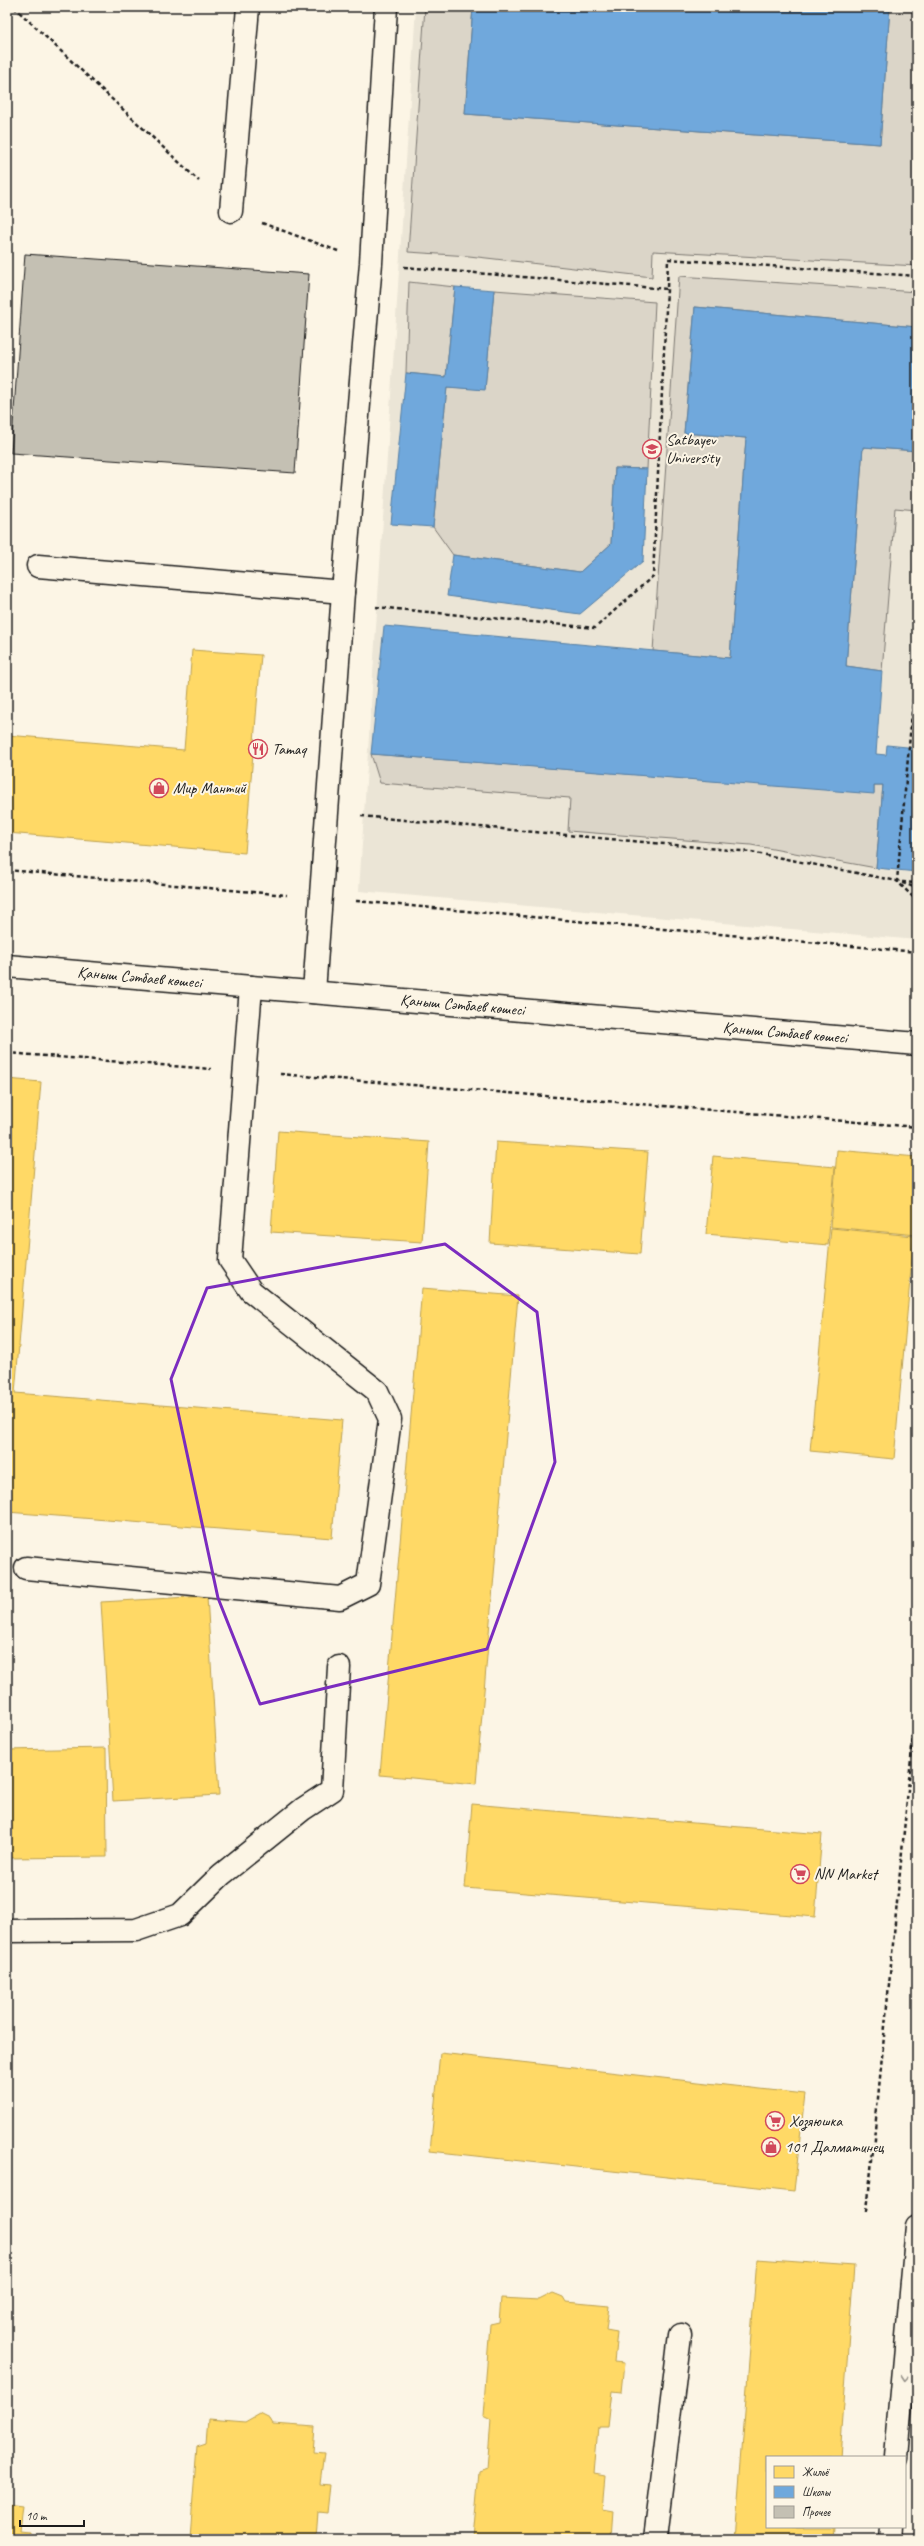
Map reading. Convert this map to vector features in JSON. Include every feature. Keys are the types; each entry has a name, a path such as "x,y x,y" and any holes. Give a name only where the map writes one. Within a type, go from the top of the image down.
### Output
{"street":[{"path":"231,211 248,7"},
{"path":"314,992 343,592 371,263 386,7"},
{"path":"38,566 343,592"},
{"name":"Қаныш Сәтбаев көшесі","path":"7,966 917,1044"},
{"path":"26,1568 340,1598 368,1584 390,1419 377,1391 252,1291 230,1260 246,1071 251,987"},
{"path":"7,1931 136,1930 180,1915 221,1875 303,1809 332,1790 339,1667"},
{"path":"896,2456 917,2227"},
{"path":"655,2539 680,2334"},
{"path":"889,2539 890,2528"}],"path":[{"path":"14,7 231,211 371,263 667,289"},
{"path":"373,607 595,628 653,576 668,259 917,276"},
{"path":"896,881 916,679 917,643"},
{"path":"357,816 751,852 896,881 917,883"},
{"path":"7,870 917,952"},
{"path":"896,881 917,888"},
{"path":"896,881 917,901"},
{"path":"7,1052 917,1127"},
{"path":"867,2211 917,1697"}],"highlighted area":[{"path":"445,1244 537,1312 555,1462 487,1649 260,1704 218,1598 171,1379 207,1288"}],"shaded area":[{"name":"Satbayev University","path":"416,7 917,7 917,940 359,891"},
{"path":"425,7 473,7 465,114 880,144 890,7 917,7 917,266 653,251 652,277 469,256 408,252"},
{"path":"679,276 917,292 917,327 695,307 684,433 746,438 730,658 653,651"},
{"path":"409,282 455,287 446,377 406,373"},
{"path":"494,290 655,302 647,469 615,468 611,544 580,572 453,555 433,527 447,387 485,389"},
{"path":"863,447 917,451 917,510 895,508 882,671 846,666"},
{"path":"371,754 874,793 874,785 883,785 876,868 751,845 568,831 570,798 380,783"}],"building: Жильё":[{"path":"192,650 261,655 245,853 7,833 7,735 184,750"},
{"path":"7,1079 41,1082 15,1393 342,1420 332,1538 7,1512"},
{"path":"278,1131 429,1142 422,1242 271,1232"},
{"path":"496,1142 648,1152 640,1254 490,1243"},
{"path":"837,1150 917,1157 917,1235 831,1227"},
{"path":"713,1156 835,1167 828,1245 706,1234"},
{"path":"831,1228 914,1236 894,1459 810,1451"},
{"path":"422,1288 518,1296 476,1784 380,1775"},
{"path":"207,1596 219,1795 113,1801 101,1602"},
{"path":"106,1748 107,1857 7,1858 7,1750"},
{"path":"472,1804 822,1834 815,1917 465,1888"},
{"path":"440,2053 805,2094 794,2191 430,2151"},
{"path":"757,2259 854,2266 840,2456 766,2456 766,2528 835,2528 834,2539 735,2539"},
{"path":"553,2293 563,2297 566,2302 609,2306 606,2330 617,2332 614,2362 624,2363 621,2392 612,2391 608,2427 598,2427 594,2474 605,2476 602,2509 613,2511 611,2539 473,2539 479,2472 487,2469 491,2420 483,2416 490,2324 499,2322 501,2298 539,2300"},
{"path":"260,2414 270,2419 273,2424 315,2427 313,2452 324,2453 320,2484 330,2485 327,2513 318,2512 316,2539 194,2539 190,2537 197,2446 206,2443 208,2419 246,2422"},
{"path":"7,2505 22,2507 19,2531 30,2532 30,2539 7,2539"}],"building: Школы":[{"path":"473,7 890,7 880,144 465,114"},
{"path":"455,287 494,290 485,390 447,387 433,527 391,524 406,373 446,377"},
{"path":"695,307 917,327 917,451 863,447 846,666 882,671 876,754 886,755 887,745 917,748 917,872 876,868 883,785 874,785 874,794 371,754 384,626 730,658 746,438 684,433"},
{"path":"615,468 647,469 643,561 580,614 447,596 453,555 580,572 611,544"}],"building: Прочее":[{"path":"25,254 309,274 295,473 11,453"}],"place":[{"name":"Satbayev University","path":"652,449"},
{"name":"Tamaq","path":"258,749"},
{"name":"Мир Мантий","path":"159,788"},
{"name":"NN Market","path":"800,1874"},
{"name":"Хозяюшка","path":"775,2121"},
{"name":"101 Далматинец","path":"771,2147"}]}
